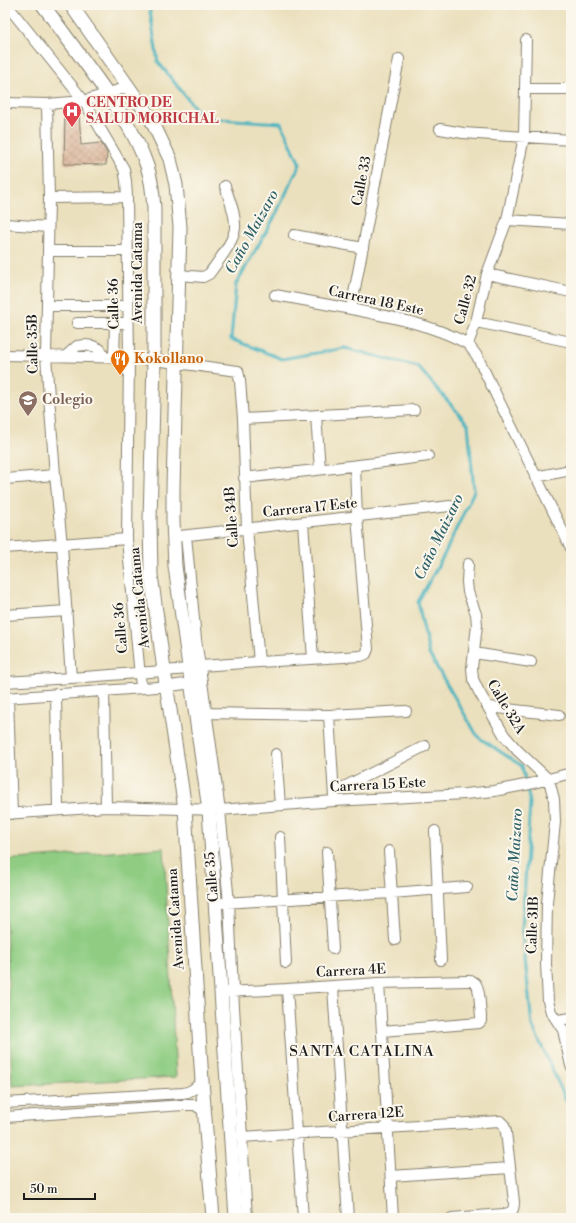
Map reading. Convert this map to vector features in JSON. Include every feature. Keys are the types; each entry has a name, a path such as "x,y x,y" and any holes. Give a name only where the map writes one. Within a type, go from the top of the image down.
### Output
{"main road":[{"name":"Avenida Catama","path":"43,5 108,94 138,142 153,188 154,360 150,521 151,575 185,809 204,1112 213,1218"},
{"path":"72,5 151,119 170,159 176,185 180,226 172,521 180,536 175,566 194,667 191,683 214,810 216,903 227,992 236,1218"}],"street":[{"name":"Calle 36","path":"7,5 84,102 124,169 127,197 127,306 129,358 127,539 141,687"},
{"name":"Calle 32","path":"526,40 524,137 507,220 487,274 476,322 468,344 477,356 571,548"},
{"name":"Calle 33","path":"351,309 399,59"},
{"path":"5,103 47,104 84,102 128,87"},
{"path":"525,89 571,89"},
{"name":"Calle 35B","path":"47,104 49,198 46,357 62,545 71,678"},
{"path":"440,129 463,134 571,140"},
{"path":"179,276 203,277 209,274 233,238 235,228 234,218 225,186"},
{"path":"49,198 127,197"},
{"path":"507,220 571,224"},
{"path":"5,224 48,227"},
{"path":"294,235 363,248"},
{"path":"48,251 127,251"},
{"path":"487,274 571,292"},
{"name":"Carrera 18 Este","path":"275,295 412,321 454,336 468,344"},
{"path":"47,306 127,306"},
{"path":"476,322 571,342"},
{"path":"77,323 128,323"},
{"path":"109,358 115,323"},
{"path":"5,355 129,358 177,363"},
{"name":"Calle 34B","path":"177,363 238,371 243,419 246,529 259,662"},
{"path":"243,419 414,410"},
{"path":"316,416 320,469"},
{"path":"244,478 355,466 428,456"},
{"path":"5,682 259,662 361,656 366,654 368,649 357,517 355,466"},
{"path":"535,477 571,470"},
{"path":"5,479 55,475"},
{"name":"Carrera 17 Este","path":"180,536 450,506"},
{"path":"303,523 313,659"},
{"path":"5,548 62,545 127,539"},
{"name":"Calle 32A","path":"468,564 468,592 476,614 477,624 472,668 478,690 504,735 517,750 549,780"},
{"path":"5,615 67,611"},
{"path":"474,653 531,662"},
{"name":"Calle 35","path":"194,667 207,713 214,810 229,903 227,992 242,1137 247,1218"},
{"path":"9,814 7,698 191,683"},
{"path":"104,691 106,807"},
{"path":"56,694 58,810"},
{"path":"488,706 559,715"},
{"path":"207,713 329,715 406,711"},
{"path":"329,715 334,797 425,746"},
{"path":"276,754 280,805"},
{"name":"Carrera 15 Este","path":"9,814 106,807 214,810 280,805 334,797 457,794 494,791 571,774"},
{"name":"Calle 31B","path":"549,780 554,799 555,822 547,903 546,964 548,1001 551,1012 558,1020 563,1030 571,1066"},
{"path":"434,831 441,960"},
{"path":"280,837 286,963"},
{"path":"389,851 395,940"},
{"path":"327,852 333,949"},
{"path":"216,903 283,900 466,887"},
{"name":"Carrera 4E","path":"227,992 334,987 378,983 474,982 478,988 481,1016 479,1023 382,1031"},
{"path":"378,983 393,1218"},
{"path":"334,987 348,1218"},
{"path":"287,989 303,1218"},
{"path":"558,1020 571,1018"},
{"path":"5,1102 183,1093 194,1090 202,1081"},
{"path":"5,1116 184,1105 195,1105 204,1112"},
{"name":"Carrera 12E","path":"242,1137 500,1121 504,1125 510,1168"},
{"path":"391,1176 510,1168 514,1202 514,1209 510,1213 452,1218"}],"green space":[{"path":"164,848 176,1077 12,1086 5,860"}],"building":[{"name":"CENTRO DE SALUD MORICHAL","path":"65,112 79,112 81,145 101,143 107,153 106,165 64,164"}],"waterway":[{"name":"Caño Maizaro","path":"149,5 158,62 203,118 281,123 300,164 274,218 236,284 231,339 282,359 345,348 418,367 468,424 474,491 444,555 418,602 429,654 478,737 522,766 530,803 522,930 532,1025 571,1111"}],"place":[{"name":"CENTRO DE SALUD MORICHAL","path":"72,128"},
{"name":"Kokollano","path":"120,376"},
{"name":"Colegio","path":"28,417"}],"district":[{"name":"SANTA CATALINA","path":"362,1051"}]}
